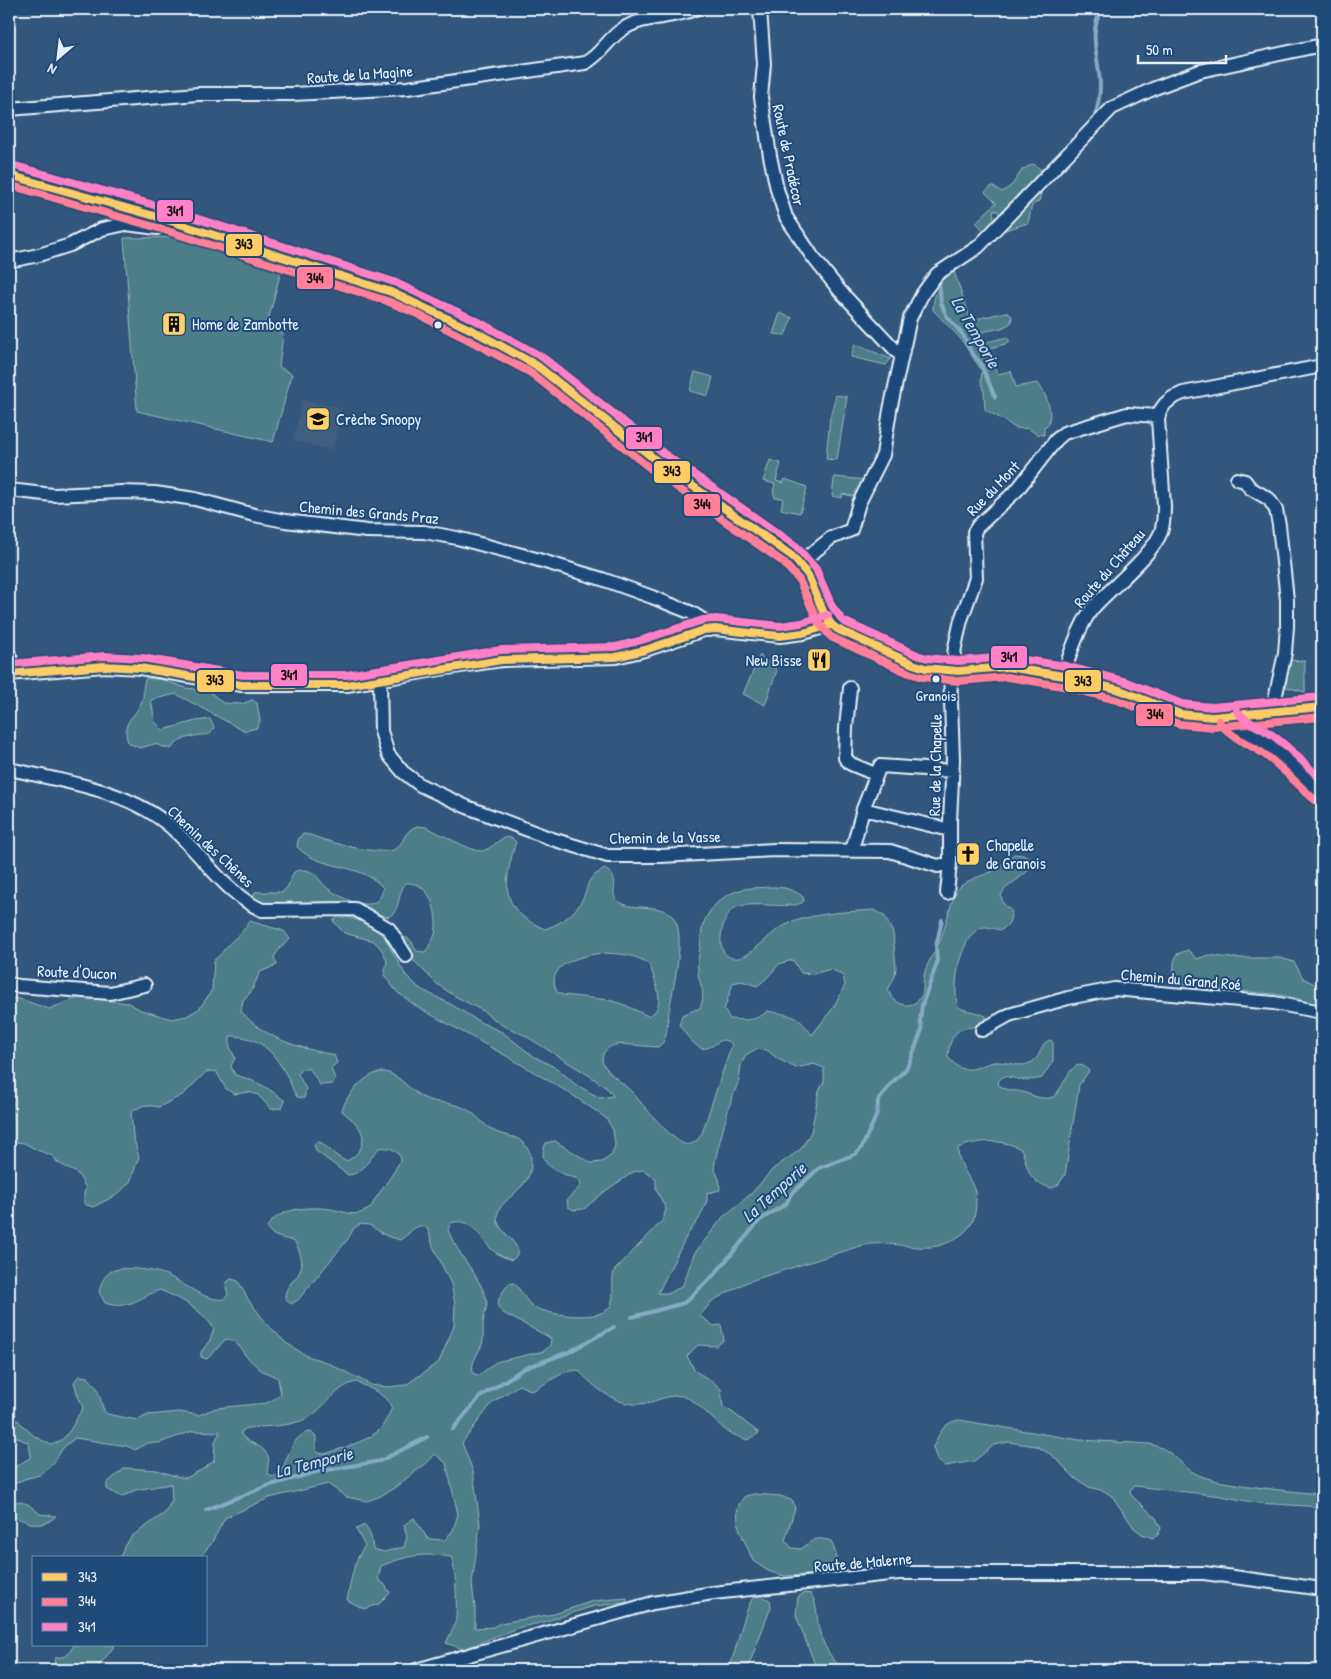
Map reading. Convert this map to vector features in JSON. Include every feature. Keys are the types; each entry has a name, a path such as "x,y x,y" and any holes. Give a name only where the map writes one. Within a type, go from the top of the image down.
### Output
{"street":[{"name":"Route de la Magine","path":"9,109 198,94 293,94 407,88 585,63 593,59 622,29 637,21 695,9"},
{"name":"Route de Pradécor","path":"760,9 764,64 761,97 777,190 786,217 812,256 840,291 901,356"},
{"path":"800,564 831,538 851,530 859,503 883,456 901,356 910,318 923,293 937,274 978,247 1112,108 1155,88 1200,71 1322,46"},
{"path":"9,175 173,222 391,292 506,348 536,365 653,458 778,546 800,564 807,574 824,614 831,625 844,633 913,664 928,669 951,671 1007,667 1064,676 1120,690 1180,714 1205,717 1322,707"},
{"path":"9,261 39,255 70,245 102,229 126,224 157,228 173,222"},
{"path":"1158,416 1161,408 1168,400 1183,393 1322,366"},
{"name":"Rue du Mont","path":"951,671 961,620 976,581 974,532 978,526 1017,490 1056,440 1064,433 1127,414 1158,416"},
{"name":"Route du Château","path":"1064,676 1071,653 1087,616 1151,548 1160,533 1164,519 1164,506 1158,416"},
{"path":"1237,480 1246,481 1250,488 1269,499 1276,510 1279,525 1287,600 1287,627 1286,653 1272,712"},
{"name":"Chemin des Grands Praz","path":"9,490 54,495 121,492 155,493 195,499 254,515 285,521 367,531 424,532 457,538 527,556 602,579 652,597 692,612 703,620 710,630"},
{"path":"9,654 12,674 104,666 140,668 242,685 323,686 346,685 502,660 616,656 650,649 710,630 723,629 780,636 811,631 831,625"},
{"name":"Rue de la Chapelle","path":"947,893 950,864 953,771 951,671"},
{"name":"Chemin de la Vasse","path":"380,680 381,731 388,754 403,772 420,785 467,807 552,839 608,856 661,856 774,850 890,850 938,866 950,864"},
{"path":"850,688 845,758 851,764 875,774"},
{"path":"1228,716 1233,724 1260,738 1274,749 1322,792"},
{"path":"852,850 862,810 878,767 883,765 953,771"},
{"name":"Chemin des Chênes","path":"9,769 105,792 145,808 168,824 230,888 249,904 262,910 355,908 389,929 406,956"},
{"name":"Rue de la Chapelle","path":"862,810 950,830"},
{"name":"Route d'Oucon","path":"9,984 110,993 145,986"},
{"name":"Chemin du Grand Roé","path":"982,1030 1009,1015 1068,998 1114,989 1274,1003 1322,1012"},
{"name":"Route de Malerne","path":"416,1670 653,1603 713,1593 899,1574 1204,1573 1322,1589"}],"shaded area":[{"name":"Crèche Snoopy","path":"302,400 342,408 333,450 293,441"}],"green space":[{"path":"1033,164 1042,170 1041,194 1039,201 1032,205 1028,223 999,232 1000,217 998,211 993,210 994,220 984,231 976,222 996,203 985,192 992,186 1002,192 1012,185 1022,170"},
{"path":"191,237 282,267 267,325 283,334 279,367 292,374 273,442 137,411 124,238"},
{"path":"953,269 971,320 1007,312 1012,316 1011,323 1002,328 982,332 983,343 1007,337 1009,343 986,349 998,374 1011,371 1016,387 1038,383 1049,408 1049,424 1044,427 1044,435 1037,434 1027,428 1015,427 985,409 981,381 982,371 960,338 933,310 938,287"},
{"path":"780,313 792,318 785,335 773,334"},
{"path":"855,344 891,359 886,365 851,357"},
{"path":"695,372 713,377 708,396 690,391"},
{"path":"836,395 847,397 837,460 826,459 830,417"},
{"path":"770,460 781,463 776,481 783,483 785,479 807,487 800,513 781,509 783,498 775,498 773,491 775,484 763,481"},
{"path":"835,477 866,480 858,497 842,494 842,498 832,496"},
{"path":"760,655 777,670 765,705 743,694"},
{"path":"1289,660 1305,661 1305,692 1286,687"},
{"path":"146,678 163,680 186,688 209,691 223,703 242,704 252,700 257,703 260,721 257,728 244,731 176,694 151,700 155,722 163,730 210,719 214,728 210,734 184,739 171,749 154,744 140,748 128,743 126,728 141,704"},
{"path":"417,826 426,827 462,845 481,851 486,850 503,838 512,838 516,842 508,873 507,885 509,895 513,905 520,914 530,922 545,929 571,914 582,900 591,879 605,869 614,878 614,894 618,901 632,906 656,908 670,914 675,920 678,929 679,952 664,1041 658,1047 615,1045 606,1050 602,1058 604,1065 610,1072 632,1092 664,1129 684,1144 695,1142 702,1133 732,1044 722,1040 709,1047 699,1047 691,1041 679,1025 682,1015 700,1008 702,1002 703,993 698,965 703,925 706,917 722,899 744,889 785,888 803,897 804,901 796,905 744,905 733,909 726,919 721,935 722,949 728,956 739,958 745,956 780,928 801,919 826,914 874,910 884,915 893,933 896,967 895,976 888,990 897,1002 906,1005 916,1002 922,995 925,972 940,941 959,888 971,880 993,871 1014,854 1023,855 1031,860 1030,869 1004,890 1001,896 1003,903 1012,912 1009,923 1002,930 986,927 980,928 967,942 962,953 956,988 958,1007 983,1014 986,1016 986,1020 983,1025 962,1029 956,1033 950,1045 948,1057 957,1066 964,1069 975,1068 994,1062 1023,1065 1035,1060 1045,1043 1051,1040 1053,1043 1053,1061 1042,1078 1027,1080 1004,1076 999,1080 998,1084 1006,1089 1041,1098 1053,1097 1057,1094 1068,1074 1078,1066 1083,1066 1089,1071 1079,1085 1065,1175 1058,1185 1052,1188 1044,1186 1034,1179 1028,1170 1022,1150 1015,1146 999,1142 965,1145 958,1148 959,1155 975,1194 976,1207 970,1226 958,1237 937,1246 916,1247 870,1244 857,1247 747,1282 712,1301 700,1316 714,1326 721,1325 724,1340 716,1346 698,1345 687,1356 695,1371 721,1389 723,1407 759,1433 748,1440 727,1431 693,1401 687,1398 671,1396 640,1404 622,1402 598,1389 578,1370 565,1372 532,1391 519,1385 492,1403 462,1443 473,1471 480,1524 472,1584 475,1628 493,1627 500,1623 554,1614 593,1601 627,1598 626,1603 594,1606 544,1622 517,1628 464,1649 446,1643 456,1617 455,1578 451,1557 415,1556 381,1566 378,1579 390,1593 379,1604 364,1609 347,1600 355,1565 365,1546 356,1529 365,1525 371,1536 373,1549 384,1552 404,1547 407,1537 404,1525 414,1518 428,1539 445,1540 453,1530 458,1514 446,1463 435,1454 428,1462 394,1488 381,1496 367,1501 346,1497 328,1484 269,1498 225,1518 211,1544 201,1556 121,1556 124,1547 132,1536 165,1513 172,1500 171,1484 135,1490 122,1497 107,1489 107,1483 125,1468 157,1470 186,1478 214,1461 215,1442 220,1432 193,1431 159,1443 147,1443 135,1450 127,1446 75,1438 63,1448 52,1465 40,1475 24,1479 11,1486 12,1500 28,1504 40,1514 56,1516 44,1524 32,1524 9,1516 9,1468 17,1466 31,1457 29,1443 9,1434 9,1412 34,1436 51,1445 57,1443 70,1430 83,1408 74,1382 79,1376 88,1377 97,1388 104,1411 107,1414 137,1420 148,1415 179,1412 199,1415 216,1408 267,1403 281,1395 278,1378 261,1370 233,1341 226,1339 207,1359 201,1357 201,1352 210,1340 214,1329 197,1310 176,1297 160,1290 127,1304 113,1305 105,1303 99,1292 106,1276 115,1270 138,1269 161,1273 203,1295 218,1299 225,1299 228,1294 227,1282 231,1279 238,1281 248,1299 266,1323 286,1343 307,1356 326,1362 371,1385 387,1387 406,1385 439,1362 454,1326 455,1304 451,1284 425,1226 414,1228 400,1240 387,1236 369,1225 360,1224 354,1228 348,1239 298,1300 291,1304 285,1299 286,1291 300,1270 302,1263 300,1254 295,1242 275,1236 267,1227 272,1221 286,1212 304,1208 330,1209 355,1214 371,1207 401,1159 397,1153 390,1148 379,1148 362,1169 348,1175 316,1151 314,1144 318,1141 346,1161 356,1155 363,1141 361,1130 342,1111 352,1091 371,1075 384,1072 389,1073 422,1097 465,1108 496,1132 521,1141 530,1153 530,1173 526,1181 503,1204 497,1217 498,1223 518,1250 517,1255 512,1260 501,1256 491,1249 470,1225 464,1222 451,1223 448,1229 481,1285 487,1304 483,1321 483,1341 474,1361 473,1374 479,1375 496,1362 544,1351 550,1345 551,1339 547,1336 503,1313 498,1307 499,1298 508,1284 514,1283 531,1305 551,1313 587,1316 606,1311 612,1301 614,1271 663,1220 666,1209 656,1189 656,1180 643,1170 633,1172 604,1192 584,1209 574,1210 568,1207 567,1200 581,1184 578,1179 557,1171 546,1163 543,1151 546,1143 555,1141 591,1163 602,1162 612,1155 615,1145 613,1130 606,1118 571,1094 510,1058 419,1008 397,992 384,975 387,961 382,950 374,941 344,933 333,921 340,915 373,924 385,938 405,974 419,988 502,1032 533,1056 558,1069 575,1084 600,1098 613,1096 608,1089 590,1076 524,1035 502,1025 483,1011 453,995 437,984 409,956 400,940 403,937 411,940 417,951 425,952 435,934 436,918 434,909 427,893 422,887 406,883 395,912 387,917 360,908 319,904 263,903 255,901 253,897 255,892 282,892 287,888 294,872 304,870 313,873 326,887 340,896 358,903 367,904 374,902 380,897 383,888 374,880 364,874 306,855 297,847 298,840 302,834 306,834 351,847 388,851 397,848 409,831","holes":["604,953 628,955 649,965 657,986 659,998 657,1009 653,1013 648,1016 609,1000 563,995 557,992 554,982 560,967 586,956","793,960 801,973 813,974 831,969 843,976 845,985 833,1008 812,1035 798,1019 788,1015 767,1011 754,1019 730,1019 724,1010 733,983 741,981 757,986 779,964","756,1049 767,1050 778,1059 796,1068 814,1064 824,1068 824,1082 819,1091 811,1132 801,1149 773,1169 751,1194 723,1217 694,1254 683,1285 670,1293 658,1293 687,1235 699,1219 707,1201 707,1193 720,1190 719,1179 714,1168 717,1152 729,1107 739,1080 741,1065 746,1055","357,1382 377,1392 386,1399 392,1408 379,1430 359,1442 325,1454 319,1453 316,1450 316,1437 311,1432 305,1433 299,1437 291,1448 280,1474 273,1477 269,1475 268,1456 260,1447 244,1437 241,1434 242,1431 247,1428 286,1425 301,1421 314,1414 343,1387"]},
{"path":"249,921 284,931 290,939 274,957 277,965 260,972 251,992 243,1000 241,1011 260,1029 283,1041 334,1055 337,1063 331,1068 335,1079 333,1084 320,1085 310,1069 301,1069 298,1074 306,1089 304,1098 297,1097 282,1067 271,1052 258,1042 230,1036 230,1047 235,1058 231,1066 235,1075 262,1085 273,1092 285,1101 282,1108 271,1109 258,1095 249,1092 235,1094 226,1089 216,1071 206,1072 184,1094 159,1107 145,1105 131,1111 133,1136 139,1157 130,1182 118,1194 93,1207 84,1204 86,1188 78,1174 57,1162 53,1156 24,1143 15,1142 9,1137 13,1102 9,1098 9,998 20,999 49,1009 80,997 128,1003 141,1010 172,1019 187,1016 200,1008 212,990 214,960 241,933"},
{"path":"1188,950 1197,959 1208,955 1231,958 1280,958 1294,962 1303,978 1322,988 1322,1009 1299,999 1274,994 1190,987 1173,979 1174,962 1177,954"},
{"path":"959,1420 1080,1440 1150,1444 1166,1450 1194,1473 1201,1476 1216,1481 1242,1485 1322,1494 1322,1507 1257,1503 1221,1496 1134,1486 1130,1490 1131,1495 1156,1518 1161,1528 1158,1535 1153,1538 1142,1534 1134,1528 1112,1496 1104,1491 1089,1487 1076,1479 1052,1455 1036,1446 1009,1442 994,1445 974,1461 945,1466 937,1460 933,1447 945,1426"},
{"path":"754,1494 781,1496 793,1501 795,1508 785,1540 792,1548 801,1549 815,1540 831,1541 836,1554 835,1568 825,1574 784,1576 768,1571 753,1561 739,1528 737,1512 740,1502 745,1496"},
{"path":"804,1593 811,1594 816,1606 819,1629 825,1646 843,1670 817,1670 796,1615 798,1597"},
{"path":"760,1596 770,1600 771,1607 747,1670 729,1670 749,1605 753,1597"},
{"path":"73,1646 114,1646 96,1670 67,1670 54,1667 55,1658 67,1656"}],"waterway":[{"name":"La Temporie","path":"1095,116 1099,101 1100,85 1095,46 1095,26 1103,9"},
{"name":"La Temporie","path":"939,280 941,303 947,317 963,335 971,352 980,362 995,397"},
{"name":"La Temporie","path":"632,1317 684,1303 714,1275 760,1220 786,1204 791,1194 819,1168 856,1154 862,1147 877,1114 878,1101 890,1085 906,1069 922,1030 920,1021 922,1005 937,963 936,946 942,920"},
{"name":"La Temporie","path":"453,1429 480,1397 523,1369 569,1352 614,1327"},
{"name":"La Temporie","path":"206,1510 267,1486 316,1472 380,1461 427,1437"}],"transit line":[{"name":"341","path":"12,165 161,207 394,282 477,321 542,357 663,453 796,546 816,569 832,606 843,621 917,655 927,658 958,661 1007,657 1066,666 1124,681 1182,704 1212,707 1321,697"},
{"name":"343","path":"9,175 158,217 391,292 472,330 536,365 657,461 792,556 808,575 823,611 831,624 837,629 913,664 925,668 958,671 1007,667 1064,676 1120,690 1180,714 1212,717 1322,707"},
{"name":"344","path":"9,185 155,227 387,301 415,313 531,373 651,469 783,562 799,580 818,622 831,637 909,673 922,677 958,681 1007,677 1062,686 1117,700 1179,724 1213,727 1322,717"},
{"name":"341","path":"9,664 105,656 142,658 243,675 346,675 501,650 615,647 703,620 716,619 780,626 801,623 828,615"},
{"name":"343","path":"9,674 104,666 140,668 242,685 347,685 502,660 616,657 645,650 704,630 715,629 780,636 803,633 831,625"},
{"name":"341","path":"1237,711 1245,719 1281,742 1322,780"},
{"name":"344","path":"1219,721 1229,733 1263,753 1315,800"}],"place":[{"name":"Home de Zambotte","path":"174,324"},
{"name":"Crèche Snoopy","path":"318,419"},
{"name":"New Bisse","path":"819,660"},
{"name":"Granois","path":"936,679"},
{"name":"Chapelle de Granois","path":"968,854"}]}
